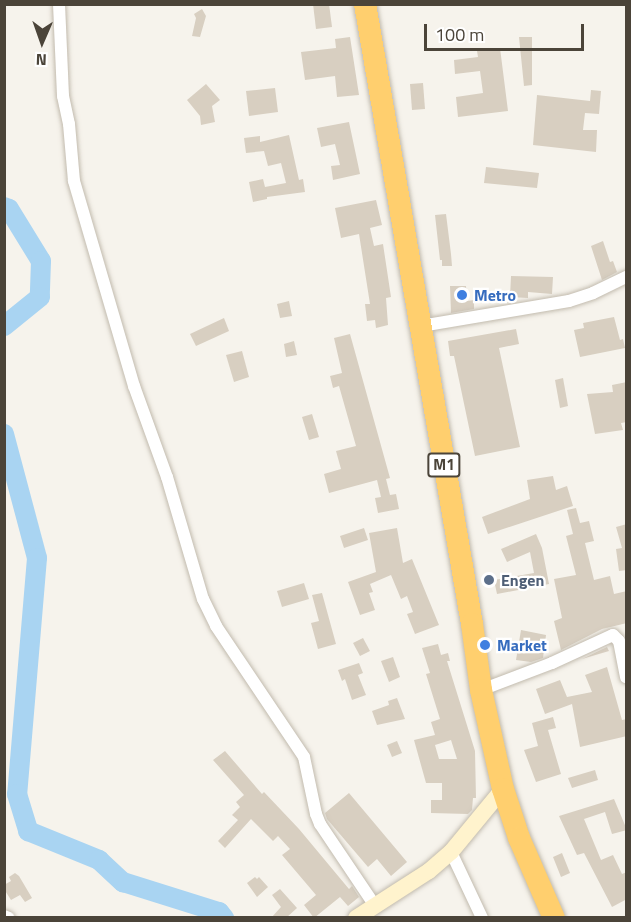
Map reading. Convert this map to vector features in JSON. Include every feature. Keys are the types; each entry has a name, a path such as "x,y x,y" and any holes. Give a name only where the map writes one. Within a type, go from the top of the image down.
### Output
{"highway":[{"name":"M1","path":"365,4 422,326 481,690 503,789 519,838 554,918"}],"street":[{"path":"59,4 63,96 69,124 74,180 134,386 167,477 203,599 216,626 304,757 315,814 375,906"},
{"path":"422,326 568,301 627,278"},
{"path":"481,690 613,635 619,641 627,677"},
{"path":"356,918 429,871 451,852 503,789"},
{"path":"451,852 482,918"},
{"path":"4,916 9,918"}],"building":[{"path":"313,4 329,4 332,27 316,29"},
{"path":"202,9 206,16 200,37 192,36 196,18 194,14"},
{"path":"350,37 359,95 337,97 335,76 305,80 301,52 336,48 335,39"},
{"path":"519,37 532,37 532,85 524,86"},
{"path":"500,48 508,111 458,117 456,97 483,93 480,71 455,74 454,60 478,57 477,51"},
{"path":"423,83 425,109 412,110 410,84"},
{"path":"206,84 220,100 212,106 215,122 201,125 200,116 187,100"},
{"path":"275,88 278,112 249,116 246,91"},
{"path":"591,90 601,91 599,114 585,113 583,130 597,130 596,152 533,145 537,95 590,101"},
{"path":"349,122 360,174 333,180 331,166 340,165 335,144 321,147 317,128"},
{"path":"289,135 299,180 303,179 305,192 267,197 267,199 253,202 249,182 263,179 265,187 286,183 281,163 268,166 264,151 246,153 244,138 260,136 260,142"},
{"path":"486,167 539,173 537,188 484,183"},
{"path":"376,200 382,225 370,228 374,246 383,244 391,297 386,298 388,325 376,328 375,320 367,321 365,304 370,304 359,234 341,238 335,208"},
{"path":"446,214 452,266 442,266 442,260 440,260 435,215"},
{"path":"603,241 610,262 613,261 617,272 602,280 591,246"},
{"path":"511,276 553,277 552,294 528,292 528,298 510,297"},
{"path":"450,286 466,286 467,301 474,300 474,309 451,313"},
{"path":"289,301 292,316 280,318 277,304"},
{"path":"614,317 620,340 623,339 625,348 580,357 574,330 584,328 583,323"},
{"path":"224,318 229,331 196,346 190,334"},
{"path":"516,329 519,344 499,348 520,447 475,456 454,356 450,356 448,341"},
{"path":"350,334 390,478 386,479 390,495 396,494 399,509 378,513 375,498 381,497 377,480 329,493 324,474 341,469 336,451 356,446 339,386 333,388 330,376 342,373 334,338"},
{"path":"294,341 297,355 286,357 284,344"},
{"path":"242,351 249,377 234,382 226,355"},
{"path":"563,378 568,406 560,408 555,380"},
{"path":"627,382 627,422 621,423 623,430 595,434 587,394 613,392 612,385"},
{"path":"312,414 319,437 309,440 302,417"},
{"path":"553,476 556,490 567,486 573,506 488,534 482,517 530,499 527,480"},
{"path":"576,508 580,523 589,521 594,541 585,543 594,580 610,576 614,594 627,591 627,623 602,629 561,650 554,621 562,618 554,579 576,575 566,536 573,534 567,510"},
{"path":"627,524 627,570 619,571 616,549 622,548 616,527"},
{"path":"364,528 368,540 344,548 340,536"},
{"path":"397,528 403,563 412,559 439,625 415,634 407,614 413,612 407,596 401,599 391,575 370,584 373,592 369,593 375,610 360,615 348,582 376,572 369,533"},
{"path":"536,534 542,548 549,584 497,594 494,580 534,573 530,552 507,562 501,549"},
{"path":"304,583 309,599 282,607 277,591"},
{"path":"322,593 336,644 318,649 311,623 319,621 312,595"},
{"path":"521,630 546,635 543,658 531,662 516,660"},
{"path":"363,638 370,651 360,656 353,643"},
{"path":"438,644 441,655 448,653 450,661 447,661 475,751 476,798 473,798 472,810 468,814 431,813 431,800 442,800 442,783 426,783 414,740 435,735 431,722 440,719 426,674 430,673 422,648","holes":["451,740 457,759 439,759 435,745"]},
{"path":"607,647 609,651 582,659"},
{"path":"393,657 400,677 389,682 381,661"},
{"path":"359,663 363,673 358,675 366,695 352,700 345,679 342,681 338,670"},
{"path":"607,667 622,720 627,719 627,736 580,747 572,704 545,714 536,689 560,680 567,697 592,692 585,675"},
{"path":"397,698 405,719 377,725 372,711 389,705 388,701"},
{"path":"553,717 556,728 548,730 561,774 536,782 524,750 538,746 532,723"},
{"path":"397,741 402,753 392,757 387,745"},
{"path":"225,751 262,794 264,792 299,829 349,889 352,886 359,897 348,906 340,897 314,918 304,905 316,895 282,855 290,849 278,836 273,841 251,819 225,848 218,841 238,820 232,815 240,807 236,802 244,795 213,760"},
{"path":"595,770 598,780 572,788 568,778"},
{"path":"349,793 407,862 391,876 377,859 368,867 327,819 325,813"},
{"path":"614,799 627,830 612,834 605,812 584,819 601,860 613,855 622,874 627,872 627,899 612,907 584,853 577,855 559,816"},
{"path":"562,853 570,873 561,877 553,857"},
{"path":"15,873 32,898 25,902 20,895 11,900 4,889 4,885 11,881 9,877"},
{"path":"255,877 257,879 259,877 268,887 257,897 247,883"},
{"path":"280,889 297,908 286,918 271,918 281,907 272,895"}],"waterway":[{"path":"4,207 9,209 41,261 40,297 4,326"},
{"path":"4,434 37,558 17,794 28,831 99,860 123,882 219,912 224,918"}],"place":[{"name":"Metro","path":"462,295"},
{"name":"Engen","path":"489,580"},
{"name":"Market","path":"485,645"}]}
